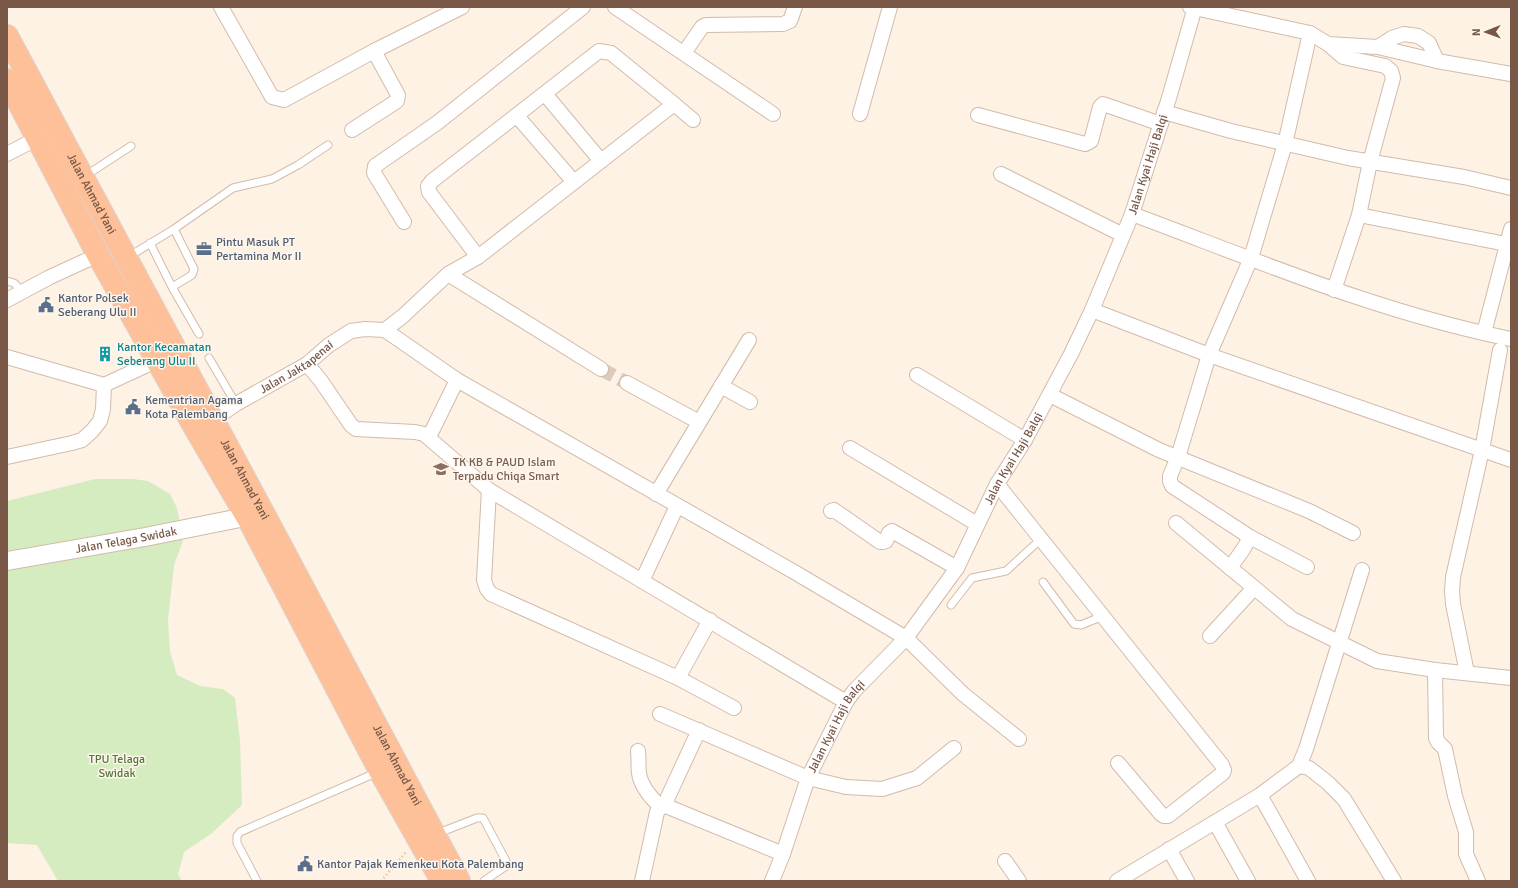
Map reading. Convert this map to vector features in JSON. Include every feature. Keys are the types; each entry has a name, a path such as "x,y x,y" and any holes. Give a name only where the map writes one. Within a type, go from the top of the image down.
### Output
{"highway":[{"name":"Jalan Ahmad Yani","path":"7,36 213,420 253,514 250,522 380,771 459,881"},
{"name":"Jalan Ahmad Yani","path":"7,80 98,255 158,360 253,514 426,836 442,881"}],"street":[{"path":"404,222 374,173 375,166 437,124 583,7"},
{"path":"615,7 773,114"},
{"path":"684,53 702,27 706,25 783,24 790,22 795,7"},
{"path":"860,114 890,7"},
{"path":"1193,7 1310,33 1328,44 1343,57 1385,66 1391,71 1392,78 1370,162 1359,215 1334,290"},
{"name":"Jalan Kyai Haji Balqi","path":"772,881 783,854 808,778 846,702 854,691 906,638 957,568 997,484 1025,440 1050,395 1092,310 1132,214 1162,118 1193,7"},
{"path":"226,9 272,97 284,100 455,9"},
{"path":"1306,567 1250,538 1172,486 1170,476 1178,457 1208,355 1251,258 1285,144 1310,33"},
{"path":"1378,47 1392,38 1404,34 1418,36 1429,43 1437,61"},
{"path":"1328,44 1378,47 1437,61 1511,74"},
{"path":"352,130 397,101 398,98 398,95 374,51"},
{"path":"478,257 429,192 428,186 432,181 599,51 611,53 693,120"},
{"path":"545,94 602,161"},
{"path":"674,104 478,257 448,274 403,316 385,330 457,380 796,573 906,638 963,694 1019,739"},
{"path":"978,115 1085,144 1091,140 1100,107 1103,104 1370,162 1464,177 1511,188"},
{"path":"517,116 574,182"},
{"path":"7,154 38,138"},
{"path":"1000,174 1123,235"},
{"path":"1132,214 1334,290 1434,321 1511,339"},
{"path":"1359,215 1506,244"},
{"path":"1484,333 1511,229"},
{"path":"7,300 50,276 98,255"},
{"path":"448,274 601,369"},
{"path":"1092,310 1208,355 1511,460"},
{"name":"Jalan Jaktapenai","path":"213,420 236,404 307,364 329,345 351,331 365,329 385,330"},
{"path":"656,494 749,340"},
{"path":"1467,673 1452,591 1482,450 1500,350"},
{"path":"7,357 104,385 158,360"},
{"path":"307,364 351,426 356,429 420,432 429,437 489,490 846,702"},
{"path":"917,375 1025,440"},
{"path":"429,437 457,380"},
{"path":"627,383 699,422"},
{"path":"7,457 82,440 100,421 103,409 104,385"},
{"path":"721,386 750,402"},
{"path":"1050,395 1159,450 1309,511 1353,533"},
{"path":"850,448 977,524"},
{"path":"997,484 1222,765 1224,770 1223,773 1168,816 1164,816 1118,763"},
{"path":"489,490 484,580 487,589 491,594 678,678 734,708"},
{"path":"642,580 677,506"},
{"path":"831,511 834,510 880,542 886,541 889,533 892,531 957,568"},
{"name":"Jalan Telaga Swidak","path":"7,561 145,537 253,514"},
{"path":"1176,523 1292,619 1338,643 1377,661 1435,670 1467,673 1510,681"},
{"path":"1230,568 1250,538"},
{"path":"1122,880 1169,849 1260,795 1299,766 1313,727 1338,643 1360,582 1362,570"},
{"path":"1210,636 1254,588"},
{"path":"678,678 710,620"},
{"path":"1435,670 1436,738 1445,749 1455,796 1466,832 1466,854 1478,881"},
{"path":"660,714 808,778 846,787 882,789 917,778 954,748"},
{"path":"642,881 657,812 663,807 699,730"},
{"path":"638,751 639,773 642,783 654,802 663,807 783,854"},
{"path":"1299,766 1309,768 1328,783 1344,799 1394,881"},
{"path":"1260,795 1308,881"},
{"path":"1215,822 1248,881"},
{"path":"1169,849 1187,881"},
{"path":"1005,861 1019,881"}],"lane":[{"path":"126,258 174,229 233,188 272,179 298,165 328,145"},
{"path":"84,177 131,146"},
{"path":"172,287 192,275 194,269 174,229"},
{"path":"150,243 172,287 199,334"},
{"path":"7,280 14,283 22,292"},
{"path":"209,358 236,404"},
{"path":"951,605 972,578 1006,571 1041,539"},
{"path":"1043,582 1074,624 1081,625 1103,616"},
{"path":"257,881 237,843 237,836 240,832 380,771"},
{"path":"426,836 478,818 483,818 506,861 506,866 484,881"}],"path":[{"path":"381,881 426,836"}],"green space":[{"name":"TPU Telaga Swidak","path":"95,479 133,479 148,481 170,494 177,508 183,541 174,565 168,620 170,651 177,675 200,686 223,689 235,698 240,740 242,805 212,833 184,852 178,874 182,881 58,881 37,845 7,843 7,501"}],"tunnel":[{"path":"601,369 627,383"}],"place":[{"name":"Pintu Masuk PT Pertamina Mor II","path":"204,249"},
{"name":"Kantor Polsek Seberang Ulu II","path":"46,305"},
{"name":"Kantor Kecamatan Seberang Ulu II","path":"105,354"},
{"name":"Kementrian Agama Kota Palembang","path":"133,407"},
{"name":"TK KB & PAUD Islam Terpadu Chiqa Smart","path":"441,469"},
{"name":"Kantor Pajak Kemenkeu Kota Palembang","path":"305,864"}]}
